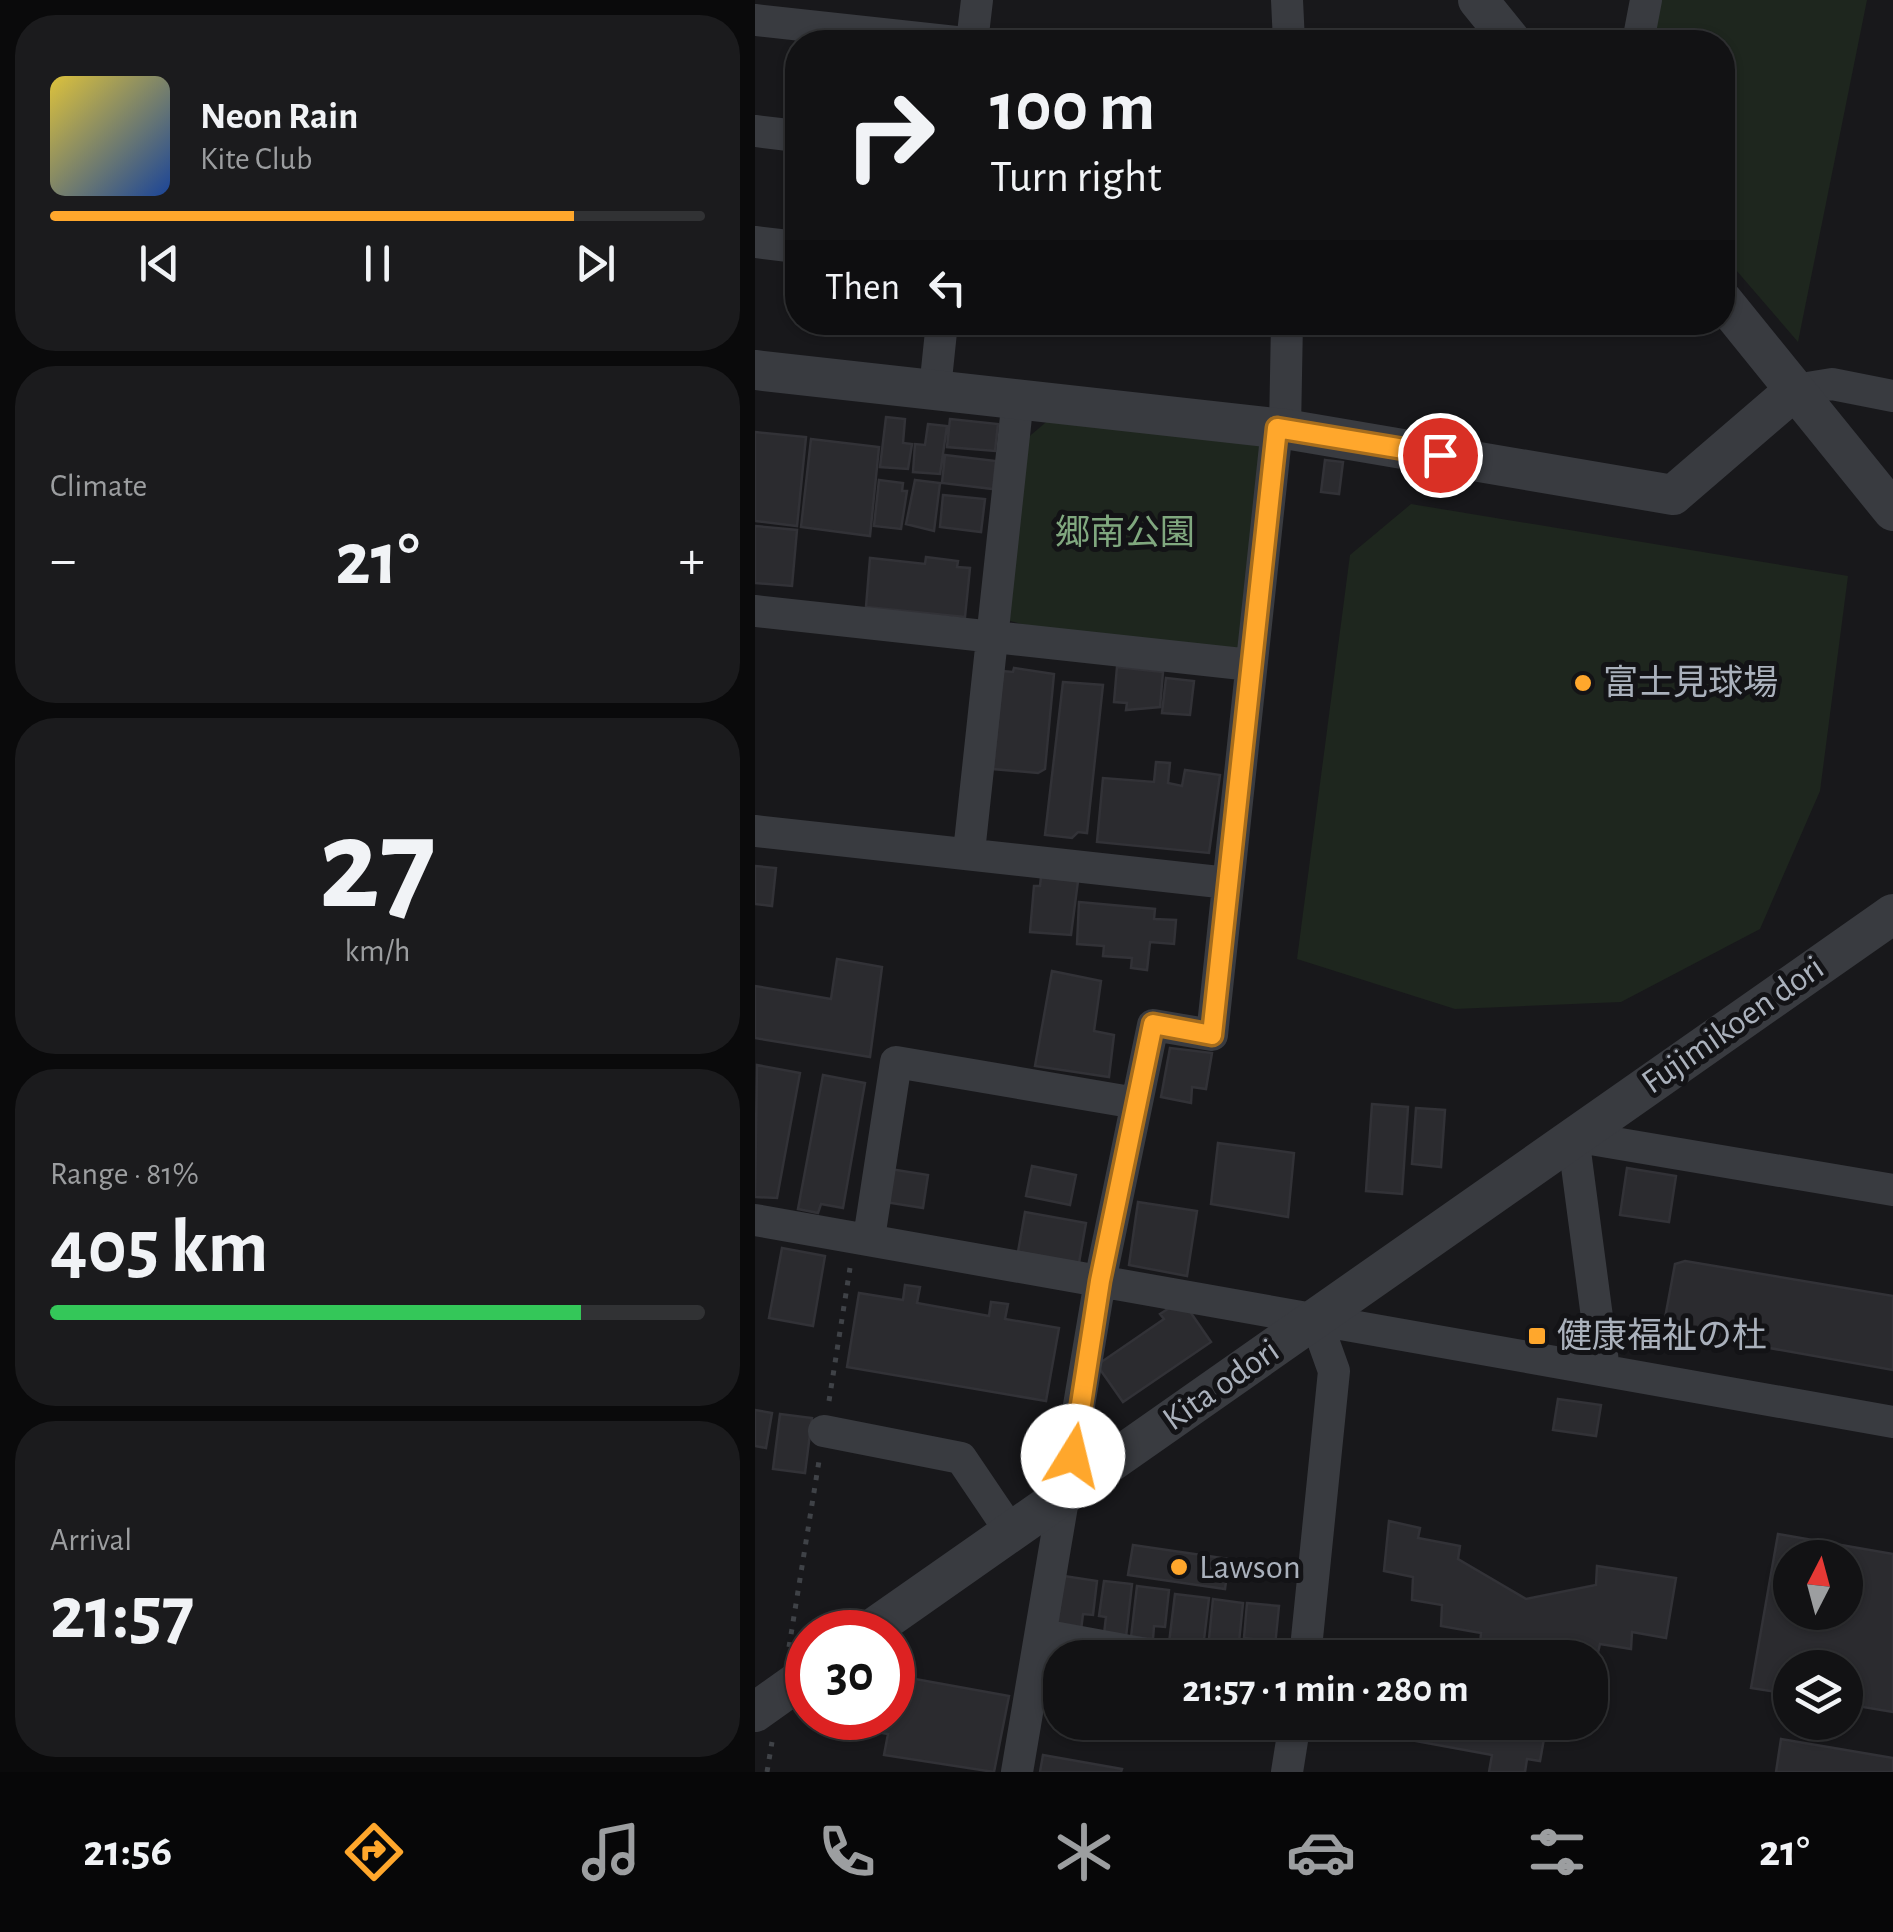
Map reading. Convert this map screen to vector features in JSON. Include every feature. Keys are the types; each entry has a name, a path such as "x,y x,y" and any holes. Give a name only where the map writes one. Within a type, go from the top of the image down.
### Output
{"street":[{"path":"973,30 977,0"},
{"path":"1287,0 1288,30"},
{"path":"1477,0 1502,30"},
{"path":"1640,30 1646,0"},
{"path":"755,20 846,30"},
{"path":"755,131 785,135"},
{"path":"755,242 785,246"},
{"path":"1735,316 1893,511"},
{"path":"935,389 940,335"},
{"path":"1017,1772 1068,1492 1100,1281 1153,1024 1212,1035 1251,665 1281,428 1286,335"},
{"path":"755,370 1281,428 1673,495 1795,390 1833,384 1893,396"},
{"path":"969,852 1018,398"},
{"path":"755,611 1251,665"},
{"path":"755,831 1228,883"},
{"name":"Fujimikoen dori","path":"1573,1136 1893,914"},
{"path":"862,1237 897,1062 1136,1103"},
{"path":"1603,1370 1573,1136 1893,1190"},
{"name":"Kita odori","path":"899,1610 1573,1136"},
{"path":"755,1220 1893,1422"},
{"path":"1307,1640 1334,1370 1315,1318"},
{"path":"824,1431 961,1458 1011,1532"},
{"path":"1042,1635 1069,1640"},
{"path":"1287,1772 1292,1740"}],"path":[{"path":"767,1772 824,1431 862,1237"}],"green space":[{"path":"1661,0 1867,0 1798,342 1735,269 1735,30 1655,30"},
{"name":"郷南公園","path":"1051,418 1267,441 1242,651 1047,631 1003,619 1025,440"},
{"name":"富士見球場","path":"1411,504 1848,576 1820,791 1760,929 1621,1002 1455,1009 1297,959 1350,555"}],"building":[{"path":"886,417 905,419 903,443 912,444 908,469 880,467"},
{"path":"950,419 998,424 995,451 947,447"},
{"path":"928,424 947,426 940,474 913,472 915,444 925,445"},
{"path":"755,432 806,437 797,526 755,521"},
{"path":"811,439 879,447 870,536 801,527"},
{"path":"945,455 996,461 993,489 942,483"},
{"path":"1325,460 1343,462 1339,494 1321,492"},
{"path":"879,480 903,483 902,491 907,491 901,529 874,526"},
{"path":"915,480 940,483 934,531 906,524"},
{"path":"943,495 985,499 981,532 940,527"},
{"path":"755,526 797,530 792,586 755,583"},
{"path":"926,557 958,561 957,567 970,568 965,617 866,607 870,558 925,564"},
{"path":"1117,667 1163,672 1160,707 1126,710 1127,703 1114,702"},
{"path":"1014,668 1054,674 1045,769 1038,773 993,769 1003,671 1013,672"},
{"path":"1166,678 1194,681 1190,715 1162,713"},
{"path":"1063,682 1103,685 1087,833 1078,832 1072,838 1045,835"},
{"path":"1156,762 1170,763 1168,783 1182,786 1185,770 1220,775 1209,853 1097,842 1103,778 1154,782"},
{"path":"755,866 776,868 772,906 755,904"},
{"path":"1041,877 1078,881 1071,935 1030,932 1034,886 1040,886"},
{"path":"1079,902 1155,909 1154,919 1176,920 1174,944 1150,942 1147,970 1131,968 1132,958 1103,956 1104,946 1077,944"},
{"path":"837,959 882,967 870,1057 755,1038 755,986 831,999"},
{"path":"1052,971 1101,981 1094,1031 1114,1035 1109,1077 1035,1066"},
{"path":"1170,1048 1212,1053 1206,1089 1192,1087 1191,1103 1161,1097"},
{"path":"757,1065 800,1073 777,1198 755,1197"},
{"path":"823,1075 865,1083 843,1208 821,1204 818,1213 798,1209"},
{"path":"1372,1104 1408,1107 1402,1194 1366,1191"},
{"path":"1416,1108 1445,1110 1441,1167 1412,1164"},
{"path":"1218,1143 1294,1153 1288,1217 1211,1204"},
{"path":"1032,1166 1076,1175 1070,1205 1026,1196"},
{"path":"1627,1168 1676,1176 1669,1222 1620,1215"},
{"path":"890,1169 928,1175 923,1208 885,1202"},
{"path":"1138,1202 1197,1211 1187,1276 1129,1265"},
{"path":"1025,1212 1086,1223 1079,1263 1018,1252"},
{"path":"782,1248 825,1256 813,1326 769,1318"},
{"path":"1685,1261 1893,1296 1893,1370 1663,1329 1675,1264"},
{"path":"905,1285 920,1287 917,1303 989,1316 991,1302 1008,1304 1005,1319 1059,1328 1046,1401 847,1367 859,1293 903,1300"},
{"path":"1182,1300 1211,1342 1123,1402 1097,1365 1164,1319 1160,1314"},
{"path":"1558,1399 1601,1405 1596,1436 1553,1430"},
{"path":"755,1410 772,1413 766,1448 755,1446"},
{"path":"780,1414 812,1418 805,1473 773,1469"},
{"path":"1389,1521 1420,1528 1418,1538 1460,1546 1458,1559 1526,1599 1596,1585 1597,1566 1676,1578 1666,1638 1632,1632 1631,1649 1608,1645 1608,1640 1480,1640 1481,1633 1441,1626 1442,1605 1412,1600 1413,1577 1384,1571"},
{"path":"1778,1534 1812,1540 1777,1540"},
{"name":"Lawson","path":"1133,1545 1229,1559 1225,1589 1128,1575"},
{"path":"1863,1549 1893,1554 1893,1712 1863,1707 1863,1650 1773,1650 1773,1691 1751,1688 1773,1563 1773,1630 1863,1630"},
{"path":"1064,1576 1097,1581 1093,1615 1083,1614 1081,1630 1057,1627"},
{"path":"1104,1581 1132,1584 1126,1637 1104,1634 1106,1617 1099,1616"},
{"path":"1137,1586 1169,1590 1165,1627 1154,1626 1153,1639 1131,1637"},
{"path":"1175,1594 1209,1598 1204,1640 1169,1640"},
{"path":"1213,1599 1243,1603 1239,1640 1209,1640"},
{"path":"1247,1603 1279,1606 1276,1640 1244,1638"},
{"path":"915,1679 1009,1696 994,1772 884,1755 887,1740 915,1740"},
{"path":"1410,1740 1544,1740 1540,1761 1527,1759 1525,1772 1489,1772 1492,1755"},
{"path":"1781,1740 1893,1758 1893,1772 1776,1772"},
{"path":"1043,1755 1122,1769 1040,1772"}],"place":[{"name":"富士見球場","path":"1583,683"},
{"name":"健康福祉の杜","path":"1537,1336"},
{"name":"Lawson","path":"1179,1567"}],"route":[{"path":"1073,1456 1100,1281 1153,1024 1212,1035 1277,428 1440,455"}]}
